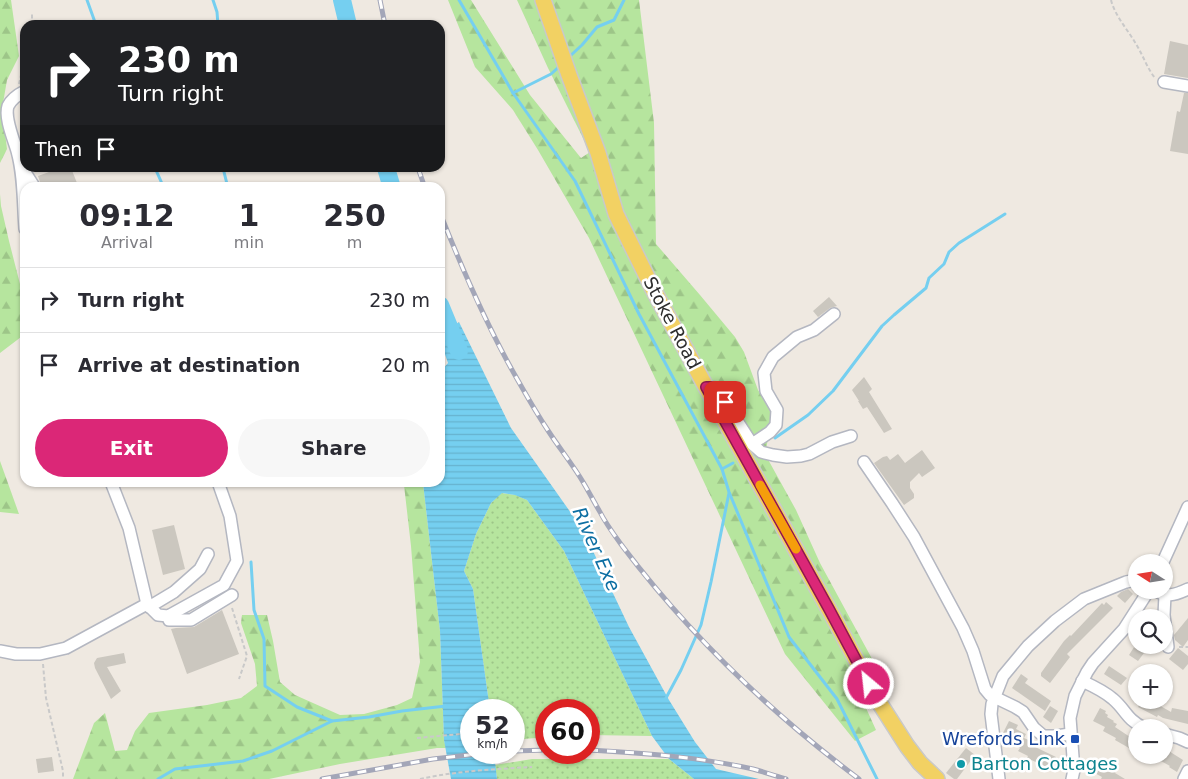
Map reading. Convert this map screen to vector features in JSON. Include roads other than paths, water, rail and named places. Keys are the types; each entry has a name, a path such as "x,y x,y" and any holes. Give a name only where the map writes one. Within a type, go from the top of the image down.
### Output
{"main road":[{"name":"Stoke Road","path":"543,0 598,152 616,214 654,291 877,700 907,746 937,779"}],"street":[{"path":"1164,82 1188,86"},
{"path":"20,94 8,107 8,116 20,164"},
{"path":"752,444 770,432 776,424 777,410 766,390 764,373 773,357 797,337 814,330 834,314"},
{"path":"706,387 716,388 752,444 761,452 787,457 800,456 851,436"},
{"path":"864,462 914,538 963,628 985,688 990,695 1023,712 1034,728 1044,736 1070,734"},
{"path":"113,487 129,528 148,605 158,615 168,616 224,585 237,561 230,516 220,487"},
{"path":"1167,554 1188,507"},
{"path":"0,651 16,654 40,654 66,648 174,592 200,569 208,554"},
{"path":"999,779 991,714 992,704 1003,676 1028,646 1054,621 1084,600 1128,582"},
{"path":"1173,595 1188,589"},
{"path":"168,616 169,620 192,620 232,595"},
{"path":"1072,779 1074,770 1070,718 1075,696 1093,663 1124,628 1143,599"},
{"path":"1082,681 1101,690 1114,700 1130,719"},
{"path":"1173,736 1188,742"},
{"path":"1184,779 1188,771"}],"water":[{"path":"459,322 511,428 583,530 629,627 669,700 695,742 716,769 759,779 694,779 669,759 652,736 564,551 527,500 515,495 502,493 491,503 476,534 464,571 473,589 488,699 460,699 460,764 495,764 497,779 451,779 444,740 440,631 423,487 445,487 445,366 448,363 445,354 445,332"}],"waterway":[{"path":"87,0 94,20"},
{"path":"213,0 218,20"},
{"name":"River Exe","path":"342,0 347,20"},
{"path":"459,0 513,93 575,181 639,314 722,469 729,492 789,637 837,699 877,779"},
{"path":"569,57 597,27 614,20 624,0"},
{"path":"513,93 551,74 561,65"},
{"path":"157,172 161,182"},
{"path":"224,172 226,182"},
{"name":"River Exe","path":"387,172 390,182"},
{"path":"775,438 808,415 833,391 882,326 926,288 929,278 944,264 949,252 959,243 1005,214"},
{"name":"River Exe","path":"445,317 459,351"},
{"path":"722,469 733,463"},
{"path":"666,698 701,625 729,493"},
{"path":"251,562 254,610 264,639 265,686 297,707 332,721 446,706"},
{"path":"158,779 175,769 243,761 272,751 332,721"}],"railway":[{"path":"380,0 384,20"},
{"path":"419,172 423,182"},
{"path":"445,225 477,300 508,363 553,438 623,547 675,611 733,671 794,727 859,779"},
{"path":"525,751 535,750"},
{"path":"600,751 712,761 753,769 786,779"},
{"path":"322,779 460,756"}],"place":[{"name":"Wrefords Link","path":"1075,739"},
{"name":"Barton Cottages","path":"961,764"}]}
